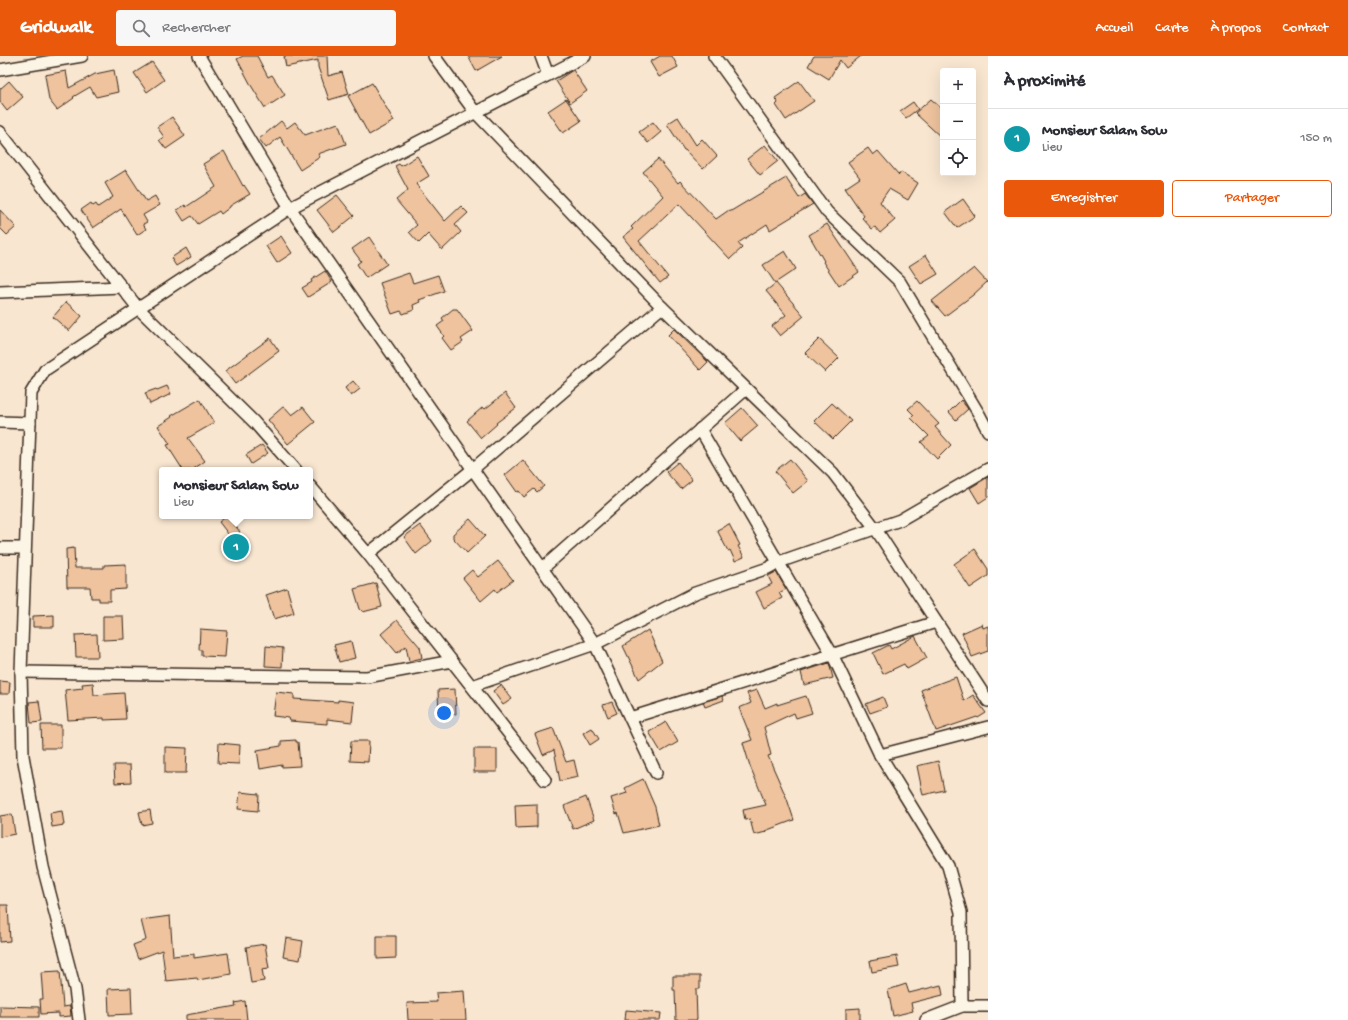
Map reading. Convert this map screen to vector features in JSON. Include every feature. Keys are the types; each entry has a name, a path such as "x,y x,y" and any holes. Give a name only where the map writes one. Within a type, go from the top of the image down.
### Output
{"street":[{"path":"0,70 82,56"},
{"path":"200,56 290,208 596,644 656,773"},
{"path":"434,56 475,112 662,307 833,473 875,528 988,701"},
{"path":"541,56 548,75"},
{"path":"79,1020 75,989 43,867 23,756 21,672 31,393 45,370 290,208 585,56"},
{"path":"714,56 827,212 900,282 984,413 988,431"},
{"path":"0,132 138,308 254,422 293,467"},
{"path":"0,292 122,287"},
{"path":"368,554 473,469 662,307"},
{"path":"543,568 746,389"},
{"path":"0,422 30,423"},
{"path":"700,429 832,654 880,755 948,866 961,912 962,1006"},
{"path":"472,686 596,644 695,593 900,520 988,469"},
{"path":"313,490 368,554 545,780"},
{"path":"0,548 25,548"},
{"path":"630,718 936,622"},
{"path":"21,672 367,677 452,660"},
{"path":"880,755 988,727"},
{"path":"926,1020 962,1006 988,1006"}],"building":[{"path":"243,56 257,56 268,77 272,75 285,95 265,108 237,59"},
{"path":"284,56 327,56 328,76 342,72 349,94 329,100 318,67 318,60 286,67"},
{"path":"468,56 502,56 476,71"},
{"path":"660,56 672,56 678,67 659,77 650,62"},
{"path":"814,56 861,56 846,68 840,60 829,79 808,66"},
{"path":"152,62 164,80 147,92 134,73"},
{"path":"114,70 118,92 96,97 90,87 73,97 74,98 57,110 49,100 45,75 66,71 69,88 95,74"},
{"path":"573,70 587,91 570,103 556,81"},
{"path":"9,81 23,97 7,111 0,102 0,89"},
{"path":"799,81 814,101 786,120 776,105 778,103 775,98"},
{"path":"372,83 394,121 369,135 348,96"},
{"path":"566,99 581,121 563,133 548,111"},
{"path":"931,99 940,107 940,136 915,113"},
{"path":"913,102 918,109 906,118 900,111"},
{"path":"172,117 185,136 166,149 159,140 164,137 157,127"},
{"path":"678,117 696,145 702,139 717,156 703,169 684,150 667,124"},
{"path":"281,121 287,128 295,122 305,135 338,123 346,144 318,154 320,157 300,170 280,137 266,148 259,139"},
{"path":"653,122 661,132 648,143 639,132"},
{"path":"765,145 778,161 760,175 747,159"},
{"path":"868,148 873,155 878,151 899,175 901,172 918,183 908,200 889,189 880,202 895,220 880,233 875,227 872,229 862,218 864,216 845,188 860,178 848,162"},
{"path":"224,151 243,186 244,185 250,194 230,206 221,214 219,211 198,224 192,216 184,221 177,210 185,205 186,207 216,187 203,164"},
{"path":"417,156 429,176 416,184 445,221 461,206 468,213 455,225 461,232 442,250 428,234 419,243 409,232 417,225 396,200 408,190 395,166 399,164 401,166"},
{"path":"658,159 678,183 680,181 716,219 786,178 799,198 805,194 813,204 770,230 767,224 738,243 742,248 730,259 679,204 639,241 668,277 660,283 623,237 633,229 631,227 663,196 643,172"},
{"path":"126,170 146,201 155,196 160,205 143,215 147,222 143,224 146,229 137,235 121,209 93,228 81,210 91,203 93,206 96,204 98,207 113,197 105,183"},
{"path":"337,195 354,216 334,232 317,210"},
{"path":"963,199 975,216 957,228 945,212"},
{"path":"0,210 16,227 7,235 0,228"},
{"path":"827,224 859,272 839,286 823,262 824,261 809,235"},
{"path":"281,236 292,253 277,263 266,246"},
{"path":"369,237 387,264 366,278 357,264 361,261 352,249"},
{"path":"186,248 191,257 176,266 171,258"},
{"path":"785,251 796,269 775,283 763,265"},
{"path":"926,255 938,274 921,284 909,266"},
{"path":"974,268 987,282 973,295 945,316 932,301"},
{"path":"325,271 332,282 308,297 302,288"},
{"path":"409,273 413,283 438,275 444,291 419,300 420,302 413,305 414,310 403,314 401,311 392,314 380,283"},
{"path":"776,283 804,316 780,336 772,326 786,315 766,291"},
{"path":"66,302 82,316 69,331 53,317"},
{"path":"453,309 457,309 473,331 461,339 463,342 451,350 442,338 444,336 437,326 444,321 442,318"},
{"path":"674,329 708,362 700,370 668,335"},
{"path":"270,338 279,351 235,384 225,371"},
{"path":"819,339 839,358 825,372 805,353"},
{"path":"353,381 360,389 351,396 345,388"},
{"path":"167,386 171,394 150,404 145,393"},
{"path":"505,393 516,408 496,423 497,424 481,438 467,421 483,407 485,409"},
{"path":"200,399 214,423 188,438 205,461 196,467 181,467 167,445 170,444 158,426 172,417 171,416"},
{"path":"961,400 968,409 956,420 949,412"},
{"path":"917,401 939,424 935,427 951,445 937,459 921,442 929,436 911,418 914,415 908,409"},
{"path":"832,403 851,421 833,439 814,421"},
{"path":"284,406 292,415 303,407 315,422 288,444 268,420"},
{"path":"742,408 758,426 740,441 725,423"},
{"path":"262,445 268,453 251,464 246,455"},
{"path":"790,459 808,481 793,493 775,471"},
{"path":"523,460 544,486 537,492 534,489 524,497 519,491 517,492 505,475"},
{"path":"678,462 692,480 681,489 666,472"},
{"path":"988,477 988,497 979,503 970,488"},
{"path":"223,519 230,519 240,532 232,539 219,522"},
{"path":"470,519 485,536 467,553 453,538 453,534"},
{"path":"729,524 740,545 738,546 744,557 735,561 717,530"},
{"path":"420,525 432,541 416,554 404,537"},
{"path":"74,548 75,568 104,568 104,565 126,564 126,589 110,590 110,601 99,601 99,598 91,598 90,587 67,587 66,549"},
{"path":"975,549 988,569 988,576 970,588 954,564"},
{"path":"498,561 513,580 497,592 495,589 481,601 463,578 472,570 478,577"},
{"path":"776,572 786,589 779,593 782,598 764,608 756,592 772,584 768,576"},
{"path":"376,583 382,607 363,612 360,609 354,589"},
{"path":"287,588 294,613 274,619 266,595"},
{"path":"54,615 54,627 33,627 33,616"},
{"path":"103,616 123,616 124,639 103,640"},
{"path":"397,620 420,647 422,658 409,661 406,646 397,653 381,634"},
{"path":"982,624 983,628 988,626 988,651 972,657 962,633"},
{"path":"200,629 227,631 225,657 202,656 202,650 199,650"},
{"path":"648,630 662,661 639,679 623,646"},
{"path":"97,634 98,657 76,657 75,635"},
{"path":"915,636 927,658 907,669 904,664 883,674 873,653 889,645 891,649"},
{"path":"351,641 355,658 339,662 334,645"},
{"path":"266,646 283,648 282,667 265,666"},
{"path":"829,663 833,678 804,685 801,672"},
{"path":"956,677 964,701 973,695 986,713 978,718 977,717 936,731 921,690"},
{"path":"0,681 10,682 9,694 0,694"},
{"path":"93,683 94,695 124,693 126,719 104,720 104,718 68,720 65,690 83,688 82,684"},
{"path":"501,685 512,699 503,705 493,691"},
{"path":"455,689 456,714 439,715 438,690"},
{"path":"757,690 765,708 777,703 777,705 806,696 812,713 796,718 794,713 764,727 771,755 768,756 787,799 794,820 765,831 766,832 754,835 750,819 745,820 743,810 766,805 750,766 743,743 752,740 739,708 751,703 747,693"},
{"path":"276,692 294,694 294,699 354,702 352,722 327,719 327,724 290,721 289,718 273,716"},
{"path":"722,696 724,700 705,707 703,702"},
{"path":"883,697 887,707 870,713 866,704"},
{"path":"39,701 42,722 31,723 29,702"},
{"path":"612,702 617,713 608,717 603,705"},
{"path":"666,722 678,742 661,752 649,732"},
{"path":"41,725 61,725 61,748 42,748"},
{"path":"553,728 566,762 574,760 578,777 560,781 554,750 543,755 535,734"},
{"path":"592,728 599,739 590,745 583,733"},
{"path":"296,740 296,742 298,742 300,766 282,767 282,765 260,769 257,750 281,746 281,741"},
{"path":"351,741 369,741 368,762 350,761"},
{"path":"219,743 240,745 239,764 218,763"},
{"path":"165,747 187,748 186,773 165,773"},
{"path":"474,749 497,749 497,772 474,772"},
{"path":"938,761 944,790 923,795 917,766"},
{"path":"114,765 130,765 131,782 115,783"},
{"path":"643,779 655,807 659,825 624,833 618,813 616,814 611,798 627,793 625,788"},
{"path":"240,792 259,794 258,811 238,809"},
{"path":"586,797 594,820 573,829 564,806"},
{"path":"537,804 537,827 516,828 515,805"},
{"path":"150,810 152,823 142,825 139,812"},
{"path":"62,811 64,825 52,827 50,813"},
{"path":"12,814 15,834 0,837 0,816"},
{"path":"0,905 8,905 10,941 0,942"},
{"path":"170,916 173,956 194,954 194,958 228,953 231,974 198,980 197,978 166,981 162,950 138,959 133,945 146,940 141,920"},
{"path":"377,936 396,936 396,958 377,959"},
{"path":"286,938 303,941 300,960 283,957"},
{"path":"265,944 269,968 262,969 264,981 251,983 246,947"},
{"path":"897,956 899,967 872,972 870,961"},
{"path":"60,971 63,1007 70,1006 71,1016 59,1017 59,1013 41,1014 40,999 43,999 41,972"},
{"path":"673,976 700,976 700,989 696,989 697,1020 676,1020"},
{"path":"906,984 909,993 941,985 943,995 911,1003 913,1011 893,1016 888,990"},
{"path":"131,988 132,1014 109,1015 108,989"},
{"path":"464,991 466,1020 408,1020 407,1003 437,1002 436,993"},
{"path":"245,1001 247,1020 186,1020 186,1015 236,1006 235,1003"},
{"path":"0,1006 39,1007 39,1017 0,1017"},
{"path":"860,1008 860,1020 846,1020 846,1009"},
{"path":"626,1010 661,1013 660,1020 625,1020"}],"place":[{"name":"Monsieur Salam Sow","path":"236,547"}]}
